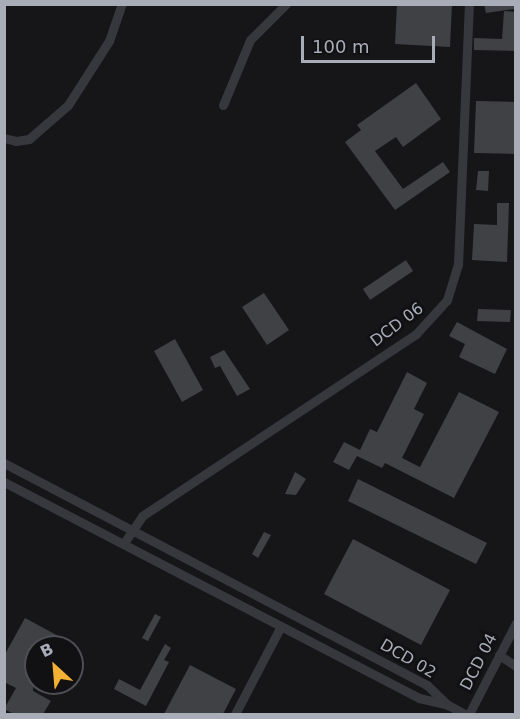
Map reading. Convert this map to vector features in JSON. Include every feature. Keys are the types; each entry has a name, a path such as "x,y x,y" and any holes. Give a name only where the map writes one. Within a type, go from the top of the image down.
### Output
{"street":[{"path":"4,138 16,141 29,139 68,105 109,41 122,4"},
{"path":"223,105 250,40 286,4"},
{"name":"DCD 06","path":"124,543 130,529 152,509 416,334 447,300 458,265 469,4"},
{"name":"DCD 02","path":"4,463 428,684 448,705"},
{"name":"DCD 02","path":"4,482 419,698 448,705"},
{"name":"DCD 04","path":"467,714 516,623"},
{"path":"235,714 281,626"},
{"path":"499,655 516,666"},
{"path":"448,705 467,714"}],"building":[{"path":"397,4 452,4 450,47 395,44"},
{"path":"484,4 514,4 514,9 486,13"},
{"path":"504,11 516,12 516,51 474,50 474,38 502,39"},
{"path":"416,83 441,119 403,147 396,137 375,151 403,189 443,162 450,172 395,210 345,142 361,130 357,125"},
{"path":"476,101 516,102 516,154 474,153"},
{"path":"478,171 489,171 488,191 476,190"},
{"path":"497,203 509,203 507,262 472,260 474,224 497,225"},
{"path":"406,260 413,271 370,300 363,289"},
{"path":"264,293 289,330 267,345 242,307"},
{"path":"478,309 511,310 510,322 477,321"},
{"path":"457,322 507,349 495,374 459,357 465,344 449,336"},
{"path":"175,339 203,390 182,402 154,351"},
{"path":"224,350 250,389 237,396 220,366 215,368 210,357"},
{"path":"407,372 427,383 414,409 424,414 402,458 420,467 459,392 499,412 454,498 385,463 382,468 357,456 349,470 333,462 344,442 360,450 370,429 377,432"},
{"path":"295,472 306,479 296,495 285,494"},
{"path":"358,479 487,543 476,564 348,501"},
{"path":"264,532 271,535 258,558 252,554"},
{"path":"353,539 450,590 421,645 324,594"},
{"path":"155,614 161,617 148,641 142,638"},
{"path":"25,618 56,635 24,635 24,695 40,695 51,701 43,714 14,714 4,709 16,688 4,682 4,656"},
{"path":"165,644 171,648 164,660 169,662 146,706 114,689 119,679 140,690"},
{"path":"190,665 236,689 223,714 164,714"}]}
